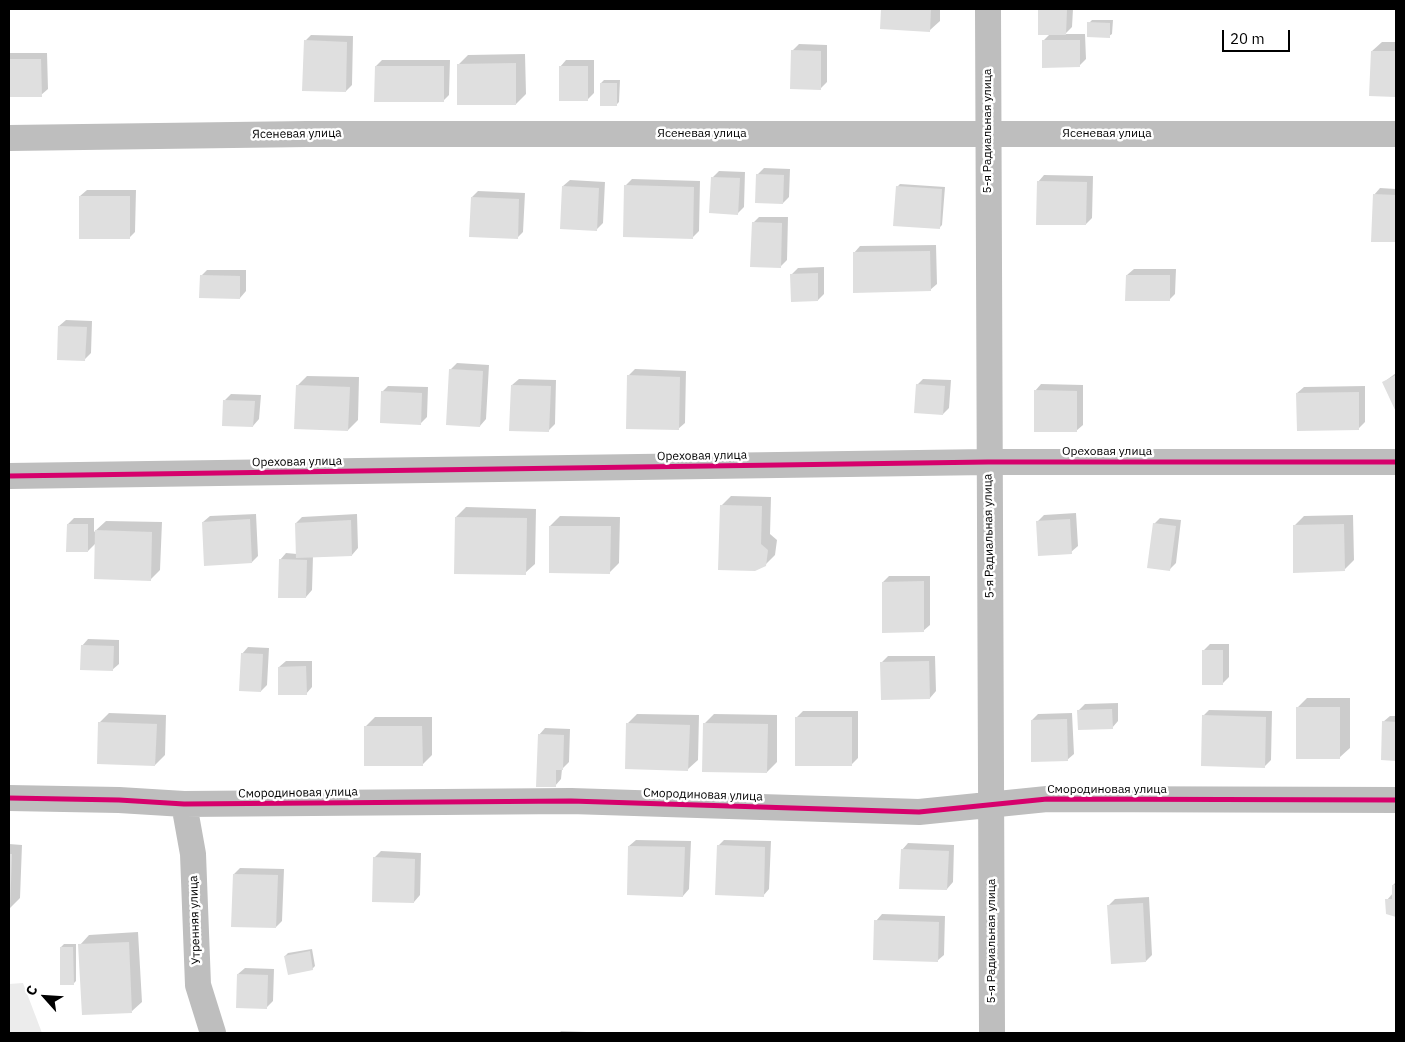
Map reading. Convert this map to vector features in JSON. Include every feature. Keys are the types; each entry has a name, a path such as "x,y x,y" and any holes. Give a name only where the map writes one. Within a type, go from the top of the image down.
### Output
{"street":[{"name":"5-я Радиальная улица","path":"988,9 988,462 992,806 992,1033"},
{"name":"Ясеневая улица","path":"9,138 307,134 1396,134"},
{"name":"Ореховая улица","path":"9,476 988,462 1396,462"},
{"name":"Смородиновая улица","path":"9,798 118,800 184,804 571,801 919,812 1047,799 1396,800"},
{"name":"Утренняя улица","path":"184,804 193,854 198,985 213,1033"}],"shaded area":[{"path":"23,983 42,1033 9,1033 9,984"}],"building":[{"path":"881,9 931,9 930,32 880,29"},
{"path":"1038,9 1067,9 1066,35 1038,35"},
{"path":"1087,22 1110,23 1110,38 1087,37"},
{"path":"304,40 347,42 346,92 302,91"},
{"path":"1042,40 1080,40 1080,67 1042,68"},
{"path":"791,50 821,51 821,90 790,89"},
{"path":"1371,51 1396,51 1396,97 1369,96"},
{"path":"9,59 41,59 42,97 9,97"},
{"path":"516,63 516,105 457,105 457,64"},
{"path":"375,66 444,66 444,102 374,102"},
{"path":"559,66 588,66 588,101 559,101"},
{"path":"600,83 617,83 617,106 600,106"},
{"path":"756,174 784,175 783,204 755,203"},
{"path":"711,177 740,178 738,215 709,213"},
{"path":"1037,181 1087,182 1086,225 1036,225"},
{"path":"624,185 694,187 693,239 623,237"},
{"path":"562,186 599,188 597,231 560,229"},
{"path":"896,186 942,189 940,229 893,226"},
{"path":"1373,194 1396,195 1396,242 1371,242"},
{"path":"79,196 130,196 130,239 79,239"},
{"path":"471,197 519,199 518,239 469,237"},
{"path":"752,222 782,223 781,268 750,267"},
{"path":"930,251 931,291 853,293 853,252"},
{"path":"818,273 818,301 791,302 790,274"},
{"path":"200,275 240,276 240,299 199,298"},
{"path":"1126,275 1170,275 1170,301 1125,301"},
{"path":"58,326 87,327 85,361 57,360"},
{"path":"449,369 483,371 480,427 446,425"},
{"path":"627,375 680,377 679,430 626,429"},
{"path":"1396,375 1396,412 1382,382"},
{"path":"916,384 945,386 943,415 914,413"},
{"path":"296,385 350,387 348,431 294,429"},
{"path":"511,385 551,386 549,432 509,431"},
{"path":"1034,390 1077,391 1077,432 1034,432"},
{"path":"381,391 422,393 421,425 380,423"},
{"path":"1359,392 1359,430 1297,431 1296,393"},
{"path":"223,400 255,401 253,427 222,426"},
{"path":"720,505 762,506 761,544 768,550 766,566 755,571 718,570"},
{"path":"455,517 527,518 526,575 454,574"},
{"path":"250,519 252,563 204,566 202,522"},
{"path":"1070,519 1072,554 1038,556 1036,521"},
{"path":"351,520 352,556 296,558 295,523"},
{"path":"1153,523 1176,526 1170,571 1147,568"},
{"path":"67,524 88,524 88,552 66,552"},
{"path":"1344,524 1345,571 1293,573 1293,525"},
{"path":"549,526 611,526 610,574 549,573"},
{"path":"95,530 152,532 151,581 94,579"},
{"path":"279,559 307,560 306,598 278,598"},
{"path":"924,581 924,632 882,633 882,582"},
{"path":"81,645 114,646 113,671 80,670"},
{"path":"1202,650 1223,650 1223,685 1202,685"},
{"path":"241,653 263,654 261,692 239,691"},
{"path":"929,661 930,699 881,700 880,662"},
{"path":"306,666 307,695 278,695 278,667"},
{"path":"1296,707 1340,707 1340,759 1296,759"},
{"path":"1112,709 1113,729 1078,730 1077,710"},
{"path":"1202,715 1266,717 1265,768 1201,766"},
{"path":"795,717 852,717 852,766 795,766"},
{"path":"1067,719 1068,761 1031,762 1031,720"},
{"path":"1382,721 1396,722 1396,761 1381,760"},
{"path":"98,722 157,724 155,766 97,764"},
{"path":"626,723 690,725 688,771 625,769"},
{"path":"703,723 768,724 767,773 702,772"},
{"path":"364,726 422,726 423,766 364,766"},
{"path":"538,734 564,735 563,770 556,770 556,787 536,787"},
{"path":"717,845 765,847 764,897 715,895"},
{"path":"628,846 685,847 683,897 627,895"},
{"path":"901,849 949,851 947,890 899,889"},
{"path":"9,854 12,854 10,910 9,910"},
{"path":"373,857 415,859 414,903 372,902"},
{"path":"233,874 278,875 276,928 231,927"},
{"path":"1392,885 1396,885 1396,917 1386,914 1385,899 1392,899"},
{"path":"1143,903 1146,962 1111,964 1107,905"},
{"path":"874,920 939,922 938,962 873,960"},
{"path":"129,942 132,1013 82,1015 78,944"},
{"path":"60,947 73,947 74,985 60,985"},
{"path":"310,951 313,970 288,975 284,956"},
{"path":"237,974 268,975 267,1009 236,1008"}],"cycle path":[{"path":"9,476 988,462 1396,462"},
{"path":"9,798 119,800 184,804 571,801 919,812 1047,799 1396,800"}]}
